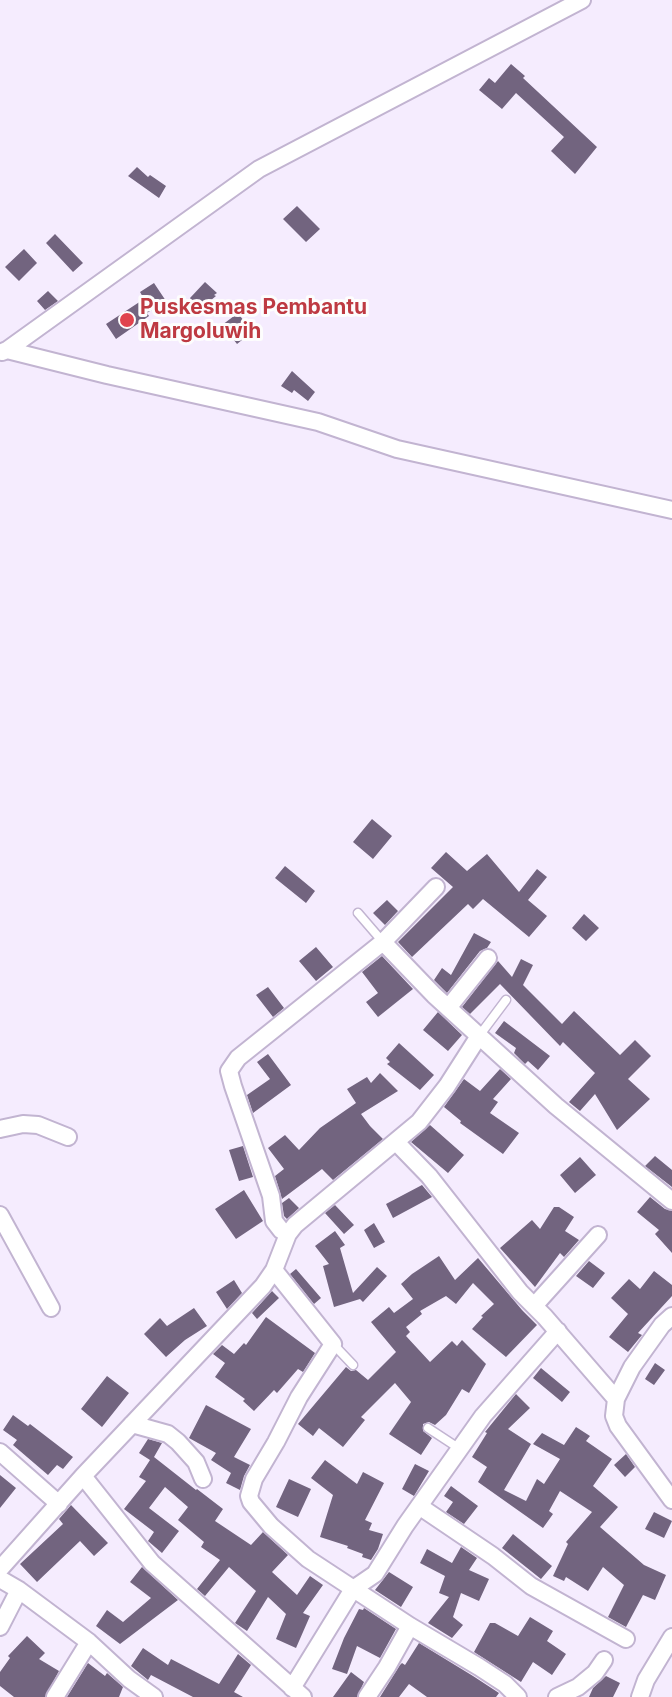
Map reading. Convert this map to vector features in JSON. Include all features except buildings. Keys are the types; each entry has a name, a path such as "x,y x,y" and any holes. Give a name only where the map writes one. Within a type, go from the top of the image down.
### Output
{"street":[{"path":"4,351 259,169 582,0"},
{"path":"4,351 318,422 397,449 672,510"},
{"path":"288,1234 281,1230 274,1221 272,1196 229,1071 238,1058 383,942 436,887"},
{"path":"383,942 448,1008 556,1106 672,1200"},
{"path":"448,1008 488,958"},
{"path":"0,1569 83,1476 243,1308 274,1270 288,1234 306,1214 396,1142 429,1110 453,1078 478,1036"},
{"path":"0,1129 23,1124 38,1125 68,1137"},
{"path":"396,1142 429,1176 508,1278 558,1330 616,1399"},
{"path":"0,1215 51,1308"},
{"path":"534,1306 598,1235"},
{"path":"274,1270 333,1344 299,1397 254,1479 249,1496 251,1502 271,1526 308,1559 410,1626 505,1684 518,1697"},
{"path":"672,1316 662,1325 632,1367 616,1399 614,1416 618,1426 672,1500"},
{"path":"83,1476 152,1563 297,1693 353,1588 375,1574 419,1506 483,1416 558,1330"},
{"path":"132,1424 168,1434 196,1462 203,1479"},
{"path":"0,1452 59,1504"},
{"path":"419,1506 493,1556 531,1586 626,1639"},
{"path":"0,1579 19,1590 89,1642 129,1679 154,1697"},
{"path":"0,1627 19,1590"},
{"path":"366,1697 410,1626"},
{"path":"640,1697 646,1680 672,1637"},
{"path":"55,1697 89,1642"},
{"path":"557,1697 578,1687 595,1673 604,1660"}],"lane":[{"path":"358,913 383,942"},
{"path":"478,1036 507,1000"},
{"path":"333,1344 352,1365"},
{"path":"428,1428 460,1449"}],"place":[{"name":"Puskesmas Pembantu Margoluwih","path":"127,320"}]}
